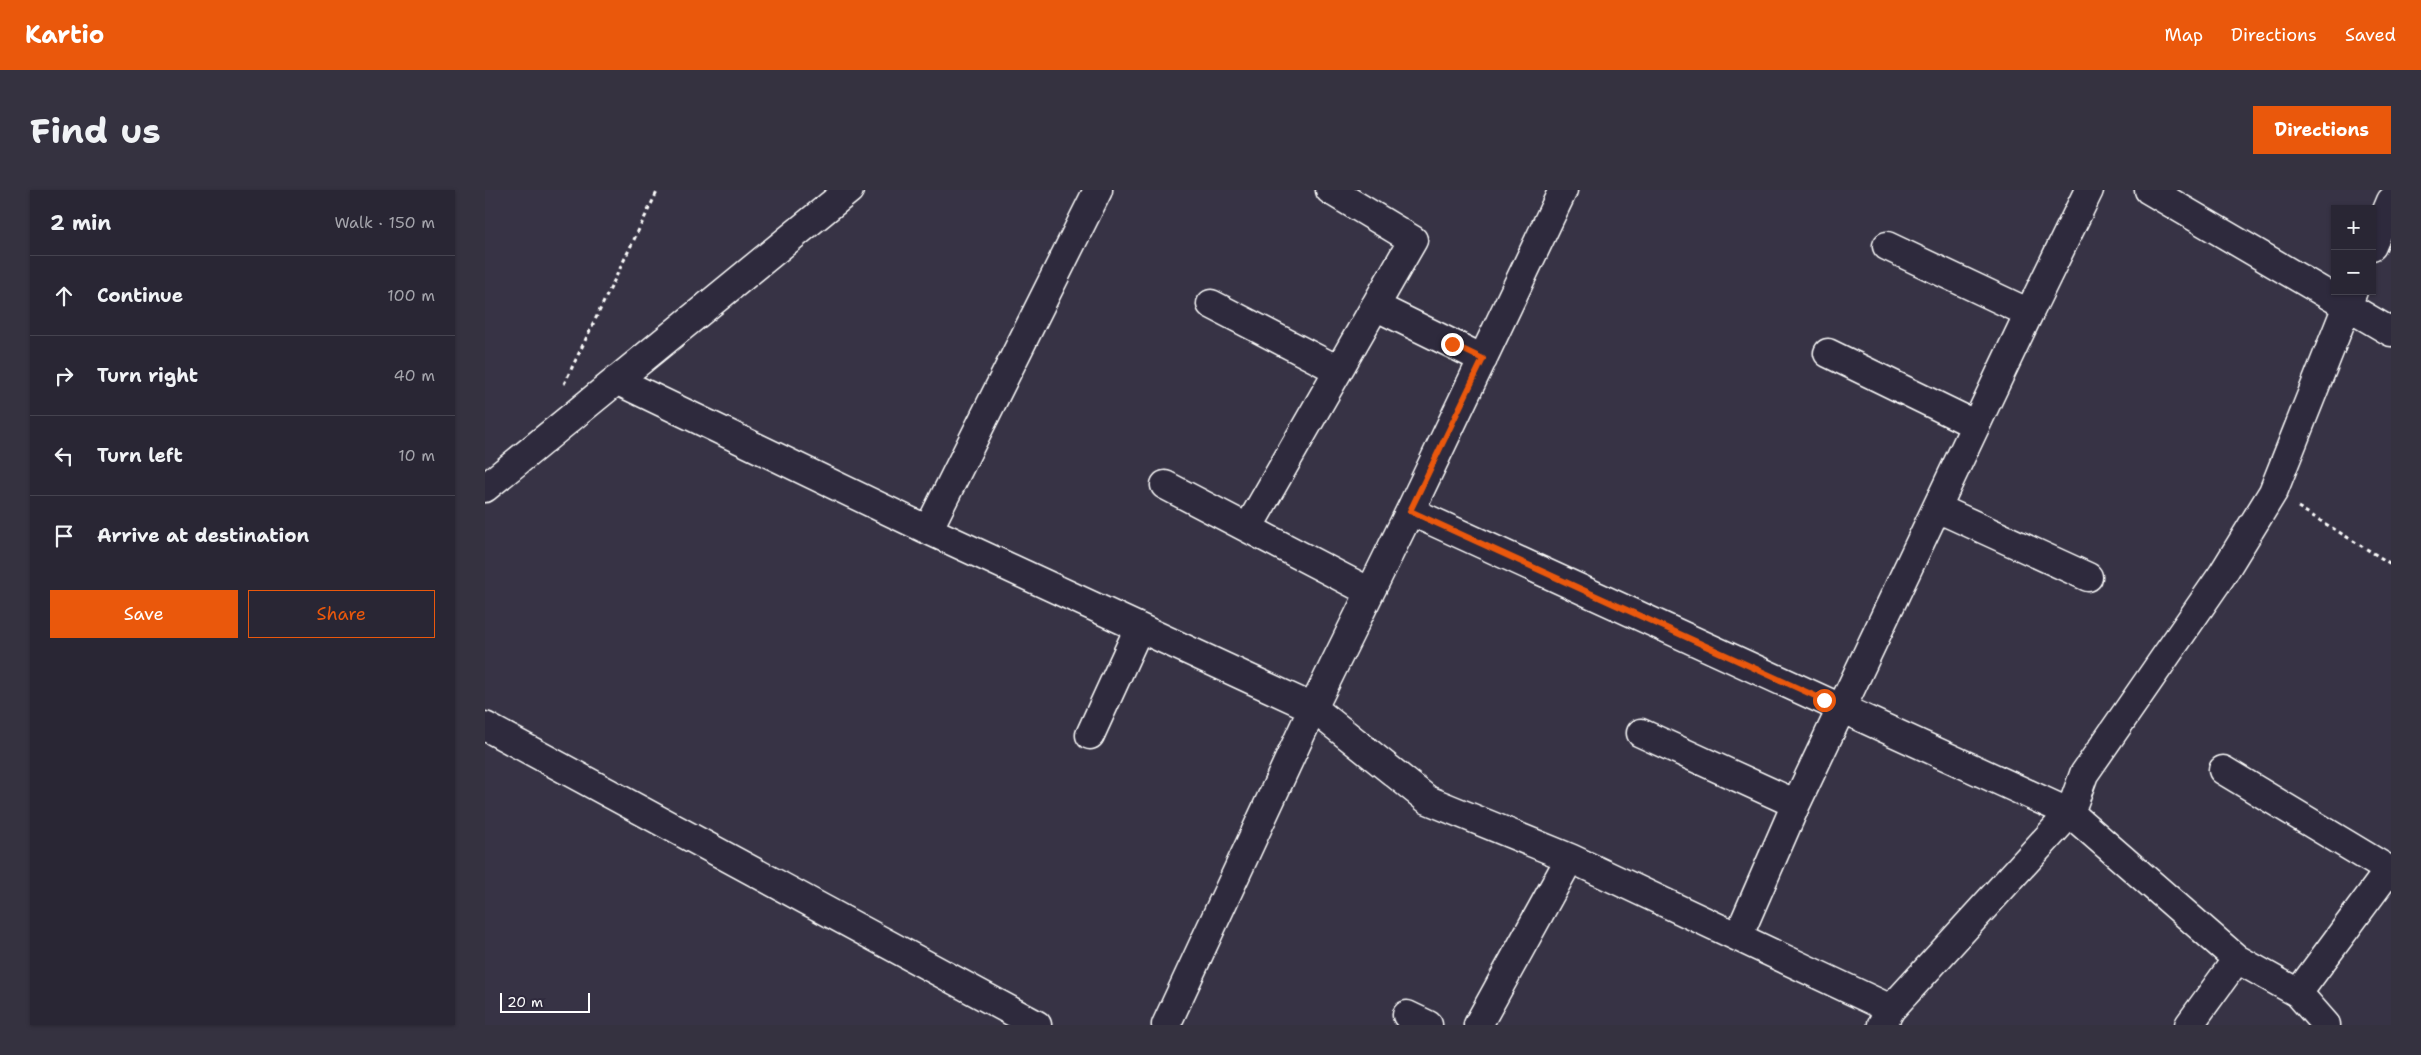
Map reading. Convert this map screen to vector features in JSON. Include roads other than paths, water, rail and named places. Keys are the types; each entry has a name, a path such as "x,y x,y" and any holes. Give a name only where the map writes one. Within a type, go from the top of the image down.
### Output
{"street":[{"path":"485,488 849,190"},
{"path":"928,530 1097,190"},
{"path":"1248,528 1413,240 1329,190"},
{"path":"1166,1025 1313,708 1371,592 1563,190"},
{"path":"1738,937 1796,804 2089,190"},
{"path":"2149,190 2351,299 2391,332"},
{"path":"2376,237 2391,201"},
{"path":"1887,246 2029,313"},
{"path":"616,380 928,530 1313,708 1428,800 1570,858 1738,937 1886,1017 2070,813 2084,774 2222,575 2273,492 2351,299"},
{"path":"1211,304 1338,370"},
{"path":"1375,306 1483,359"},
{"path":"1828,353 1976,425"},
{"path":"1165,484 1371,592"},
{"path":"1937,508 2088,577"},
{"path":"1410,511 2070,813 2237,959 2298,993 2326,1025"},
{"path":"1089,735 1139,628"},
{"path":"485,726 1037,1025"},
{"path":"1641,733 1796,804"},
{"path":"2223,770 2390,870 2298,993"},
{"path":"1478,1025 1570,858"},
{"path":"2189,1025 2237,959"}]}
